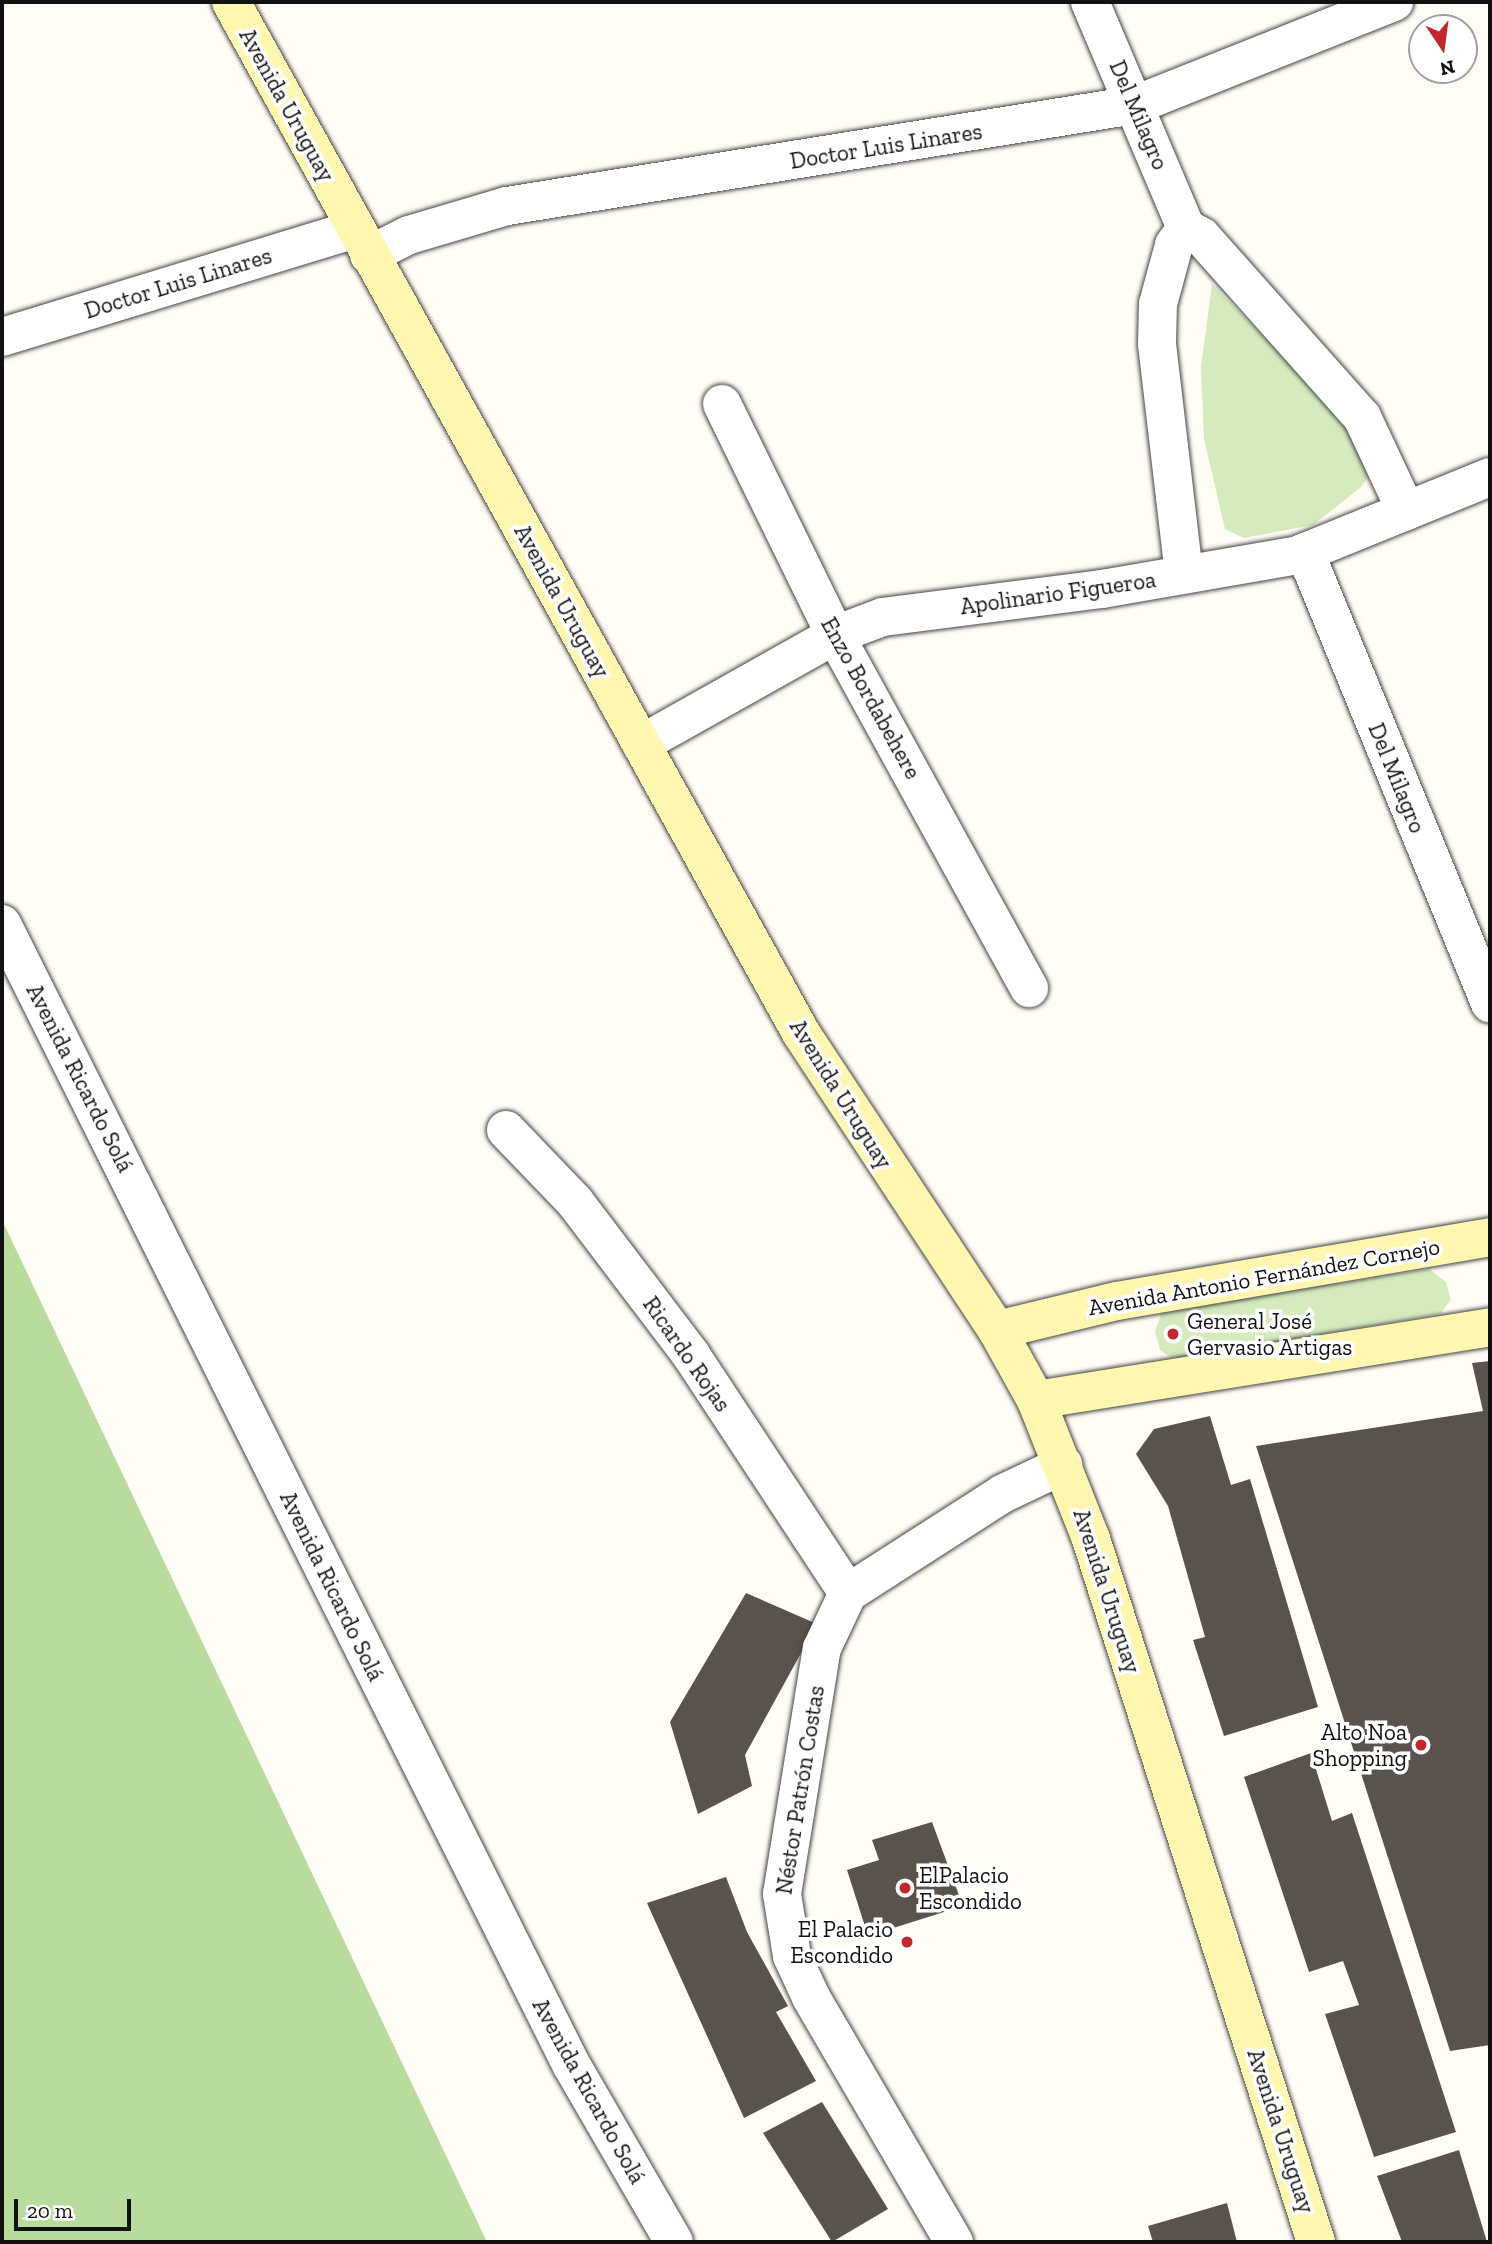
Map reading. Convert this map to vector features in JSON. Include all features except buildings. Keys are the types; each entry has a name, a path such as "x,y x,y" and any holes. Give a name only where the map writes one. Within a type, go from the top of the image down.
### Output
{"street":[{"name":"Avenida Uruguay","path":"231,2 801,1033 997,1330 1036,1400 1063,1465 1316,2242"},
{"name":"Del Milagro","path":"1090,2 1186,228 1202,237 1362,417 1405,511"},
{"name":"Doctor Luis Linares","path":"2,337 362,242 409,235 507,206 1135,105 1394,2"},
{"path":"1184,574 1157,344 1158,304 1174,245 1186,228"},
{"name":"Enzo Bordabehere","path":"722,404 835,635 1029,988"},
{"name":"Apolinario Figueroa","path":"641,744 835,635 883,617 1184,574 1305,552 1490,477"},
{"name":"Del Milagro","path":"1305,552 1474,926 1490,1004"},
{"name":"Avenida Ricardo Solá","path":"2,924 561,2043 674,2242"},
{"name":"Ricardo Rojas","path":"506,1130 575,1202 691,1355 848,1593"},
{"name":"Avenida Antonio Fernández Cornejo","path":"997,1330 1116,1301 1490,1237"},
{"path":"1036,1400 1490,1327"},
{"name":"Néstor Patrón Costas","path":"954,2242 811,1997 785,1931 782,1894 822,1648 830,1622 848,1593 1002,1494 1063,1465"}],"green space":[{"path":"1212,284 1353,428 1369,456 1368,477 1360,488 1313,525 1244,538 1225,529 1204,439 1201,367"},
{"path":"2,1220 487,2242 2,2242"},
{"path":"1429,1269 1446,1282 1451,1300 1440,1314 1174,1359 1160,1350 1155,1331 1162,1312"}],"place":[{"name":"General José Gervasio Artigas","path":"1173,1334"},
{"name":"Alto Noa Shopping","path":"1421,1745"},
{"name":"ElPalacio Escondido","path":"905,1888"},
{"name":"El Palacio Escondido","path":"907,1942"}]}
